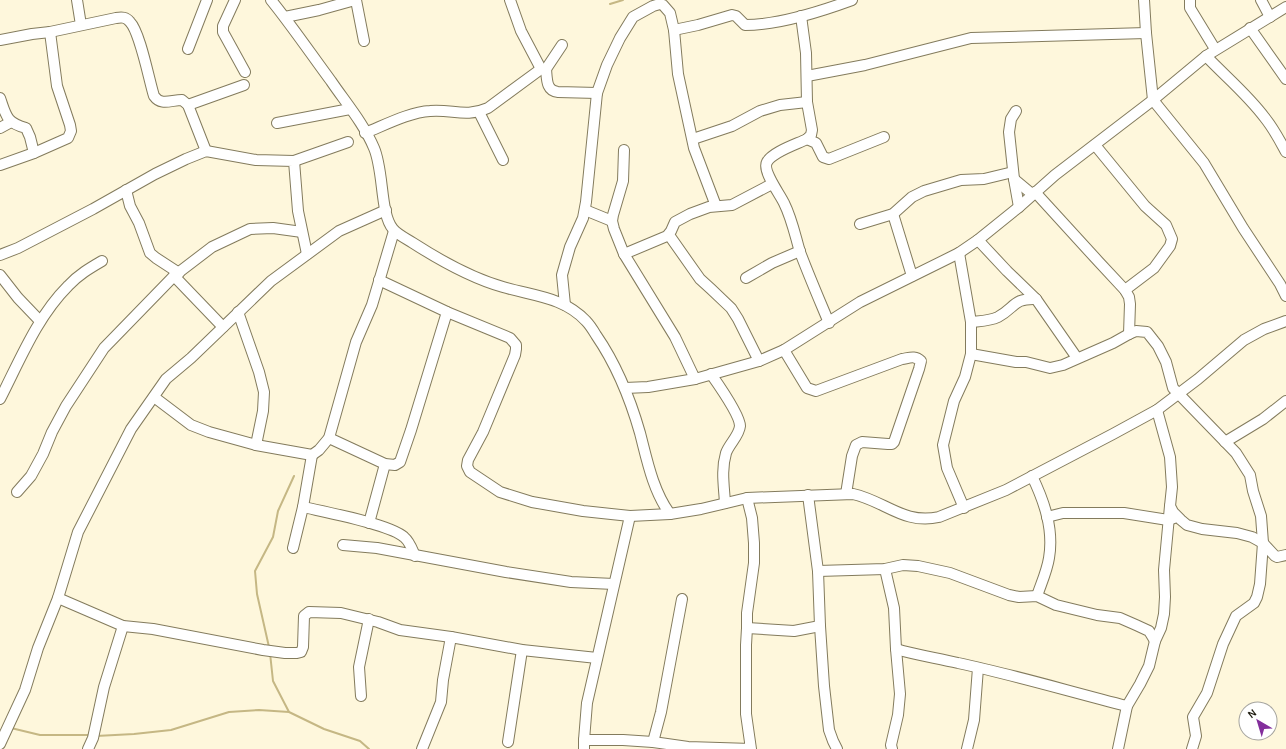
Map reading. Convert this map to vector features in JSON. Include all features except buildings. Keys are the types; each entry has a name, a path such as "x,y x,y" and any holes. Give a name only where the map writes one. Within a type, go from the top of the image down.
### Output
{"street":[{"path":"77,0 81,25"},
{"path":"188,49 207,0"},
{"path":"235,0 223,26 223,32 245,72"},
{"path":"271,0 350,109 374,147 381,173 388,220 394,231 445,262 478,278 502,287 550,298 572,308 586,321 613,362 637,422 658,493 663,505 670,514"},
{"path":"285,18 355,0 364,41"},
{"path":"510,0 521,31 544,69 550,88 554,92 597,93"},
{"path":"674,30 698,25 732,14 740,19 745,25 758,24 801,16 852,0"},
{"path":"1144,0 1153,100 1204,162 1286,296"},
{"path":"1190,0 1190,8 1216,49"},
{"path":"1261,0 1270,17"},
{"path":"565,305 562,275 570,248 585,210 597,93 607,65 620,38 633,17 653,6 663,4 670,13 674,30 678,74 694,148 716,206"},
{"path":"624,388 648,387 695,379 759,360 784,350 829,323 860,302 959,253 978,240 1034,193 1153,100 1206,56 1286,7"},
{"path":"801,16 806,53 807,102 812,130 811,135 768,160 766,165 772,184 784,202 792,220 800,251 829,323"},
{"path":"0,40 50,32 116,18 127,18 135,29 154,96 160,102 182,100 188,105 206,151"},
{"path":"1250,28 1286,79"},
{"path":"0,165 34,153 68,138 71,131 57,86 50,32"},
{"path":"807,76 865,66 971,38 1146,33"},
{"path":"365,133 412,115 430,111 459,113 479,112 488,108 544,69 562,45"},
{"path":"1206,56 1227,79 1236,85 1266,119 1286,152"},
{"path":"188,105 244,85"},
{"path":"0,98 6,115 11,122 16,126 26,128 34,153"},
{"path":"692,139 732,126 760,111 780,105 807,102"},
{"path":"277,123 350,109"},
{"path":"1016,111 1011,119 1009,132 1019,207"},
{"path":"479,112 503,160"},
{"path":"0,128 11,122"},
{"path":"806,139 816,143 823,157 829,159 884,137"},
{"path":"0,254 18,248 186,158 206,151 256,160 294,161 348,142"},
{"path":"1095,145 1145,206 1166,225 1172,239 1170,246 1154,268 1125,290"},
{"path":"624,150 623,181 612,221 616,234 624,254 675,337 695,379"},
{"path":"294,161 298,211 307,254"},
{"path":"860,224 894,214 912,197 924,191 961,180 1014,176 1034,193 1125,290 1129,297 1130,304 1129,334"},
{"path":"624,254 669,235 675,222 678,220 709,207 732,205 772,184"},
{"path":"126,190 130,206 139,223 150,253 176,275 223,327"},
{"path":"0,744 25,690 38,648 58,598 78,532 131,429 166,379 271,282 307,254 339,232 386,210"},
{"path":"585,210 612,221"},
{"path":"894,214 912,276"},
{"path":"17,492 31,476 62,413 104,348 176,275 212,248 250,230 273,228 302,232"},
{"path":"293,548 303,507 312,455 319,450 329,438 356,342 372,305 394,231"},
{"path":"669,235 700,280 731,308 759,360"},
{"path":"978,240 1036,299 1078,358"},
{"path":"746,278 772,263 800,251"},
{"path":"959,253 970,322 971,354 965,377 954,401 943,445 947,468 964,508"},
{"path":"0,399 40,321 68,286 102,260"},
{"path":"0,277 40,321"},
{"path":"379,280 447,312 510,338 514,342 516,349 509,371 483,432 468,460 467,466 470,472 500,492 532,502 583,512 630,516 670,514 701,509 747,498 853,494 865,497 895,512 916,519 930,519 939,517 1006,490 1158,410 1244,340 1264,329 1286,321"},
{"path":"970,322 992,319 1000,316 1016,302 1036,299"},
{"path":"238,312 259,372 264,392 263,411 256,445"},
{"path":"329,438 385,464 395,464 400,462 447,312"},
{"path":"971,354 1016,362 1026,362 1037,366 1050,368 1063,365 1129,334 1141,331 1147,332 1151,335 1166,362 1173,388 1236,454 1250,475 1253,491 1261,516 1264,543 1260,584 1254,603 1236,616 1222,644 1207,693 1193,717 1196,736 1192,749"},
{"path":"784,350 807,388 812,391 816,391 902,359 914,357 921,361 894,442 892,444 862,442 856,446 852,456 846,494"},
{"path":"711,374 727,398 739,421 738,431 726,452 723,471 725,503"},
{"path":"154,397 191,425 210,432 256,445 312,455"},
{"path":"1225,442 1263,419 1286,401"},
{"path":"1118,749 1127,706 1149,666 1164,614 1164,570 1173,518 1170,506 1172,487 1170,457 1158,410"},
{"path":"369,523 385,464"},
{"path":"1032,476 1040,491 1050,533 1049,559 1037,596"},
{"path":"808,495 818,571 825,694 829,730 834,746"},
{"path":"630,516 587,703 584,744 653,742 687,748 751,749 745,696 747,613 754,563 754,543 752,518 747,498"},
{"path":"303,507 390,529 403,536 410,543 415,556"},
{"path":"1047,517 1063,514 1124,513 1173,518 1187,525 1202,529 1252,537 1264,543 1274,556 1277,557 1286,555"},
{"path":"343,544 377,548 499,571 571,582 614,584"},
{"path":"818,571 885,569 903,565 918,566 950,574 1009,595 1019,597 1037,596 1056,605 1097,615 1120,618 1149,631 1155,641"},
{"path":"885,569 894,608 900,694 898,715 891,745 892,749"},
{"path":"58,598 124,626 153,629 263,650 297,653 301,652 303,647 303,618 306,613 316,612 341,613 369,619 400,630 451,637 522,650 597,658"},
{"path":"653,742 661,712 682,599"},
{"path":"361,696 359,667 369,619"},
{"path":"88,749 94,734 104,687 124,626"},
{"path":"747,628 794,631 820,626"},
{"path":"1149,631 1160,628"},
{"path":"422,749 441,702 443,680 451,637"},
{"path":"896,649 915,655 959,663 1022,678 1127,706"},
{"path":"508,742 522,650"},
{"path":"967,749 974,720 978,668"}],"waterway":[{"path":"610,4 623,0"},
{"path":"269,647 257,594 255,571 273,537 278,511 294,476"},
{"path":"270,653 273,681 289,712 324,729 360,741 369,749"},
{"path":"96,736 171,730 229,712 259,710 289,712"},
{"path":"11,728 40,735 90,735"}]}
